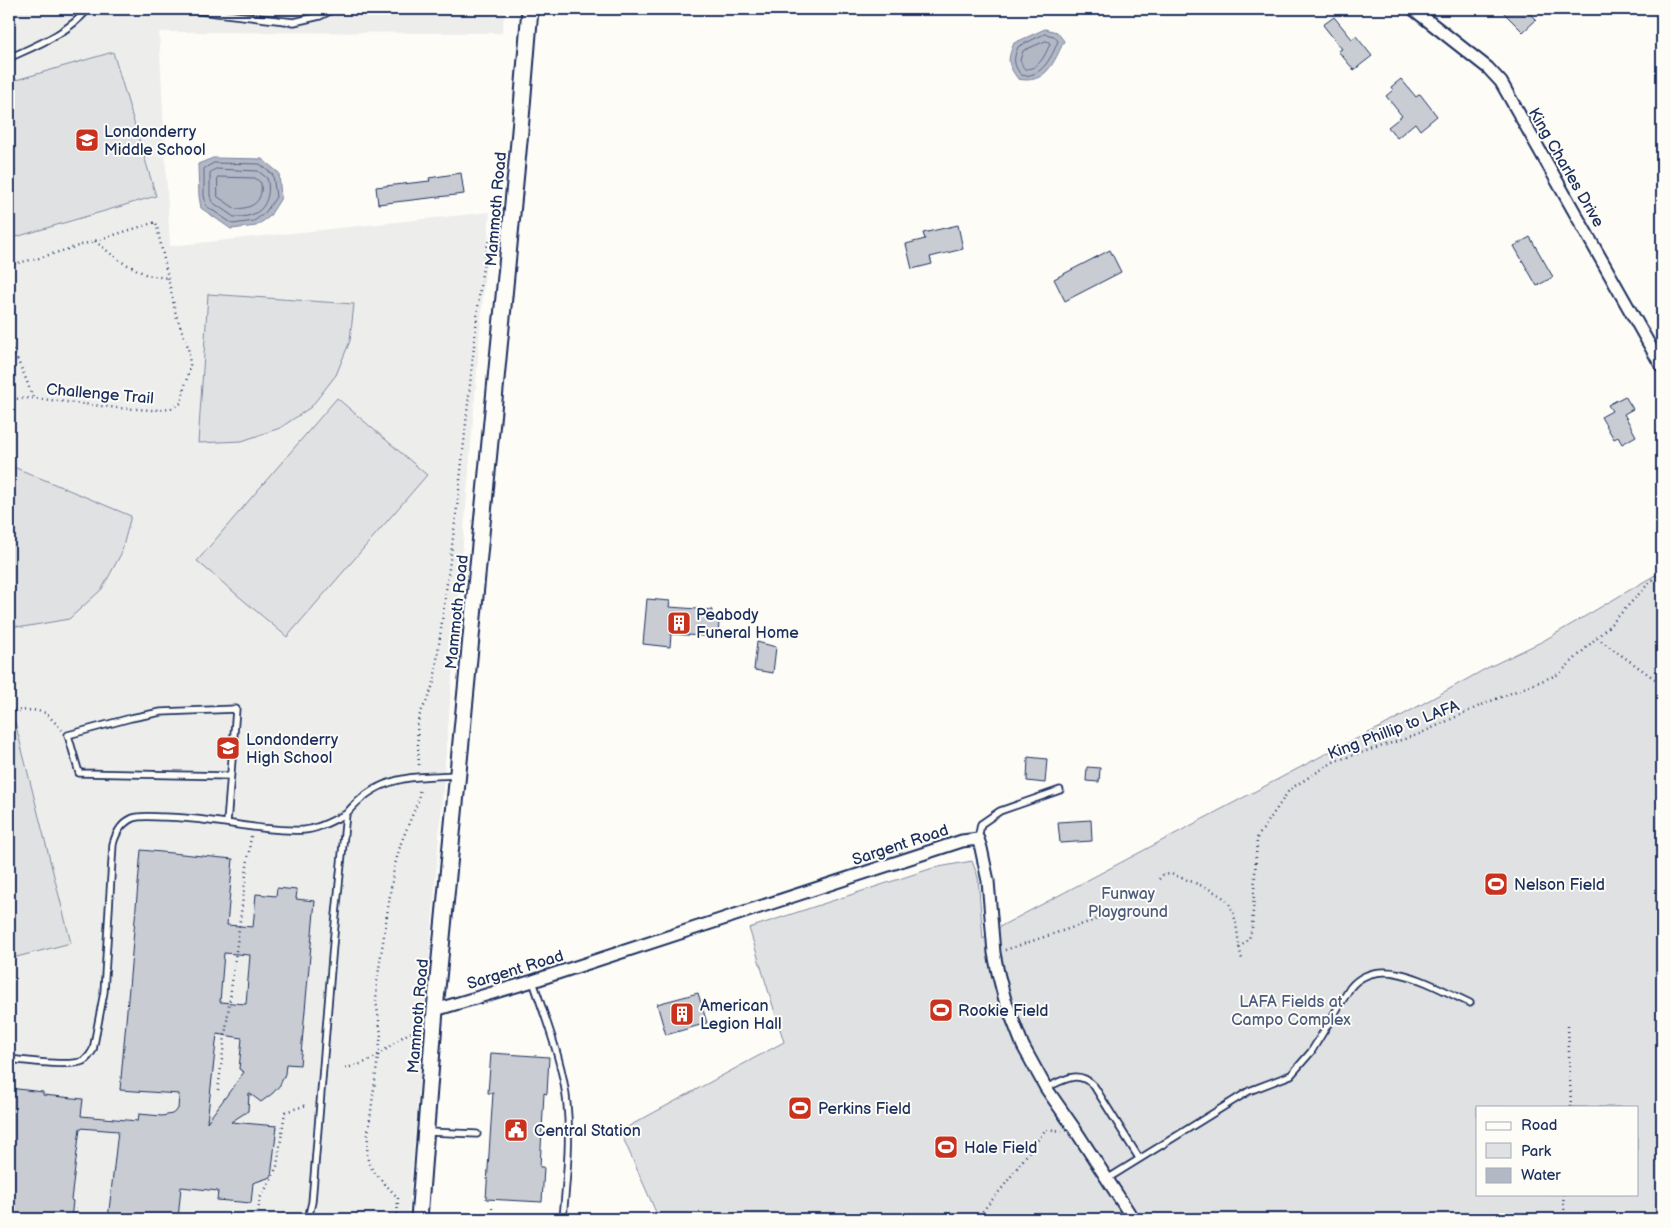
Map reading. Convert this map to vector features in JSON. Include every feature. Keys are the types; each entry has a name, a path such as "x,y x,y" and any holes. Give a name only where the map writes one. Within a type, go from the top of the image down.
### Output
{"main road":[{"name":"Mammoth Road","path":"419,1219 435,1010 530,9"}],"street":[{"name":"King Charles Drive","path":"1413,9 1488,68 1501,82 1662,367"},
{"name":"Sargent Road","path":"435,1010 533,982 962,841 978,839"},
{"path":"978,839 988,881 994,954 1006,1000 1023,1046 1046,1088 1133,1219"}],"lane":[{"path":"9,58 56,35 82,16 88,9"},
{"path":"182,9 294,22 320,16 334,9"},
{"path":"227,823 236,708 162,712 131,718 68,735 79,773 230,776"},
{"path":"9,1060 67,1064 82,1062 93,1050 104,992 113,844 116,833 133,818 200,818 252,828 283,831 307,830 323,826 346,814 354,805 382,784 420,777 457,775"},
{"path":"978,839 982,824 1000,811 1060,790"},
{"path":"308,1219 312,1202 333,945 346,814"},
{"path":"1108,1179 1249,1091 1292,1075 1311,1052 1350,988 1356,981 1365,976 1387,972 1414,977 1470,1003"},
{"path":"533,982 559,1064 567,1103 569,1131 563,1219"},
{"path":"1046,1088 1068,1078 1084,1078 1089,1081 1139,1158"},
{"path":"425,1132 477,1134"}],"path":[{"name":"Challenge Trail","path":"9,399 33,398 153,410 170,409 181,403 190,365 188,347 176,316 156,222 95,241"},
{"path":"419,766 417,726 420,714 434,682 458,500 481,278 487,247 496,228"},
{"path":"9,265 95,241 120,261 147,275 167,278"},
{"path":"9,341 33,398"},
{"name":"King Phillip to LAFA","path":"1239,948 1249,939 1252,928 1257,838 1290,789 1335,761 1417,735 1486,703 1559,674 1597,638 1662,569"},
{"path":"1597,638 1662,684"},
{"path":"9,711 33,710 46,713 68,735"},
{"path":"397,1219 398,1198 374,1172 367,1156 373,1085 379,1055 381,1025 376,1001 377,982 394,868 401,843 418,801 420,788"},
{"path":"218,1090 252,828"},
{"path":"1159,879 1163,875 1171,874 1219,894 1226,900 1231,906 1242,959"},
{"path":"994,954 1104,917"},
{"path":"1568,1026 1570,1106"},
{"path":"345,1068 365,1063 379,1055 408,1032 418,1030"},
{"path":"258,1212 260,1198 272,1180 277,1166 284,1112 306,1105"},
{"path":"976,1219 1003,1187 1046,1129 1076,1131"},
{"path":"1563,1196 1565,1219"},
{"path":"492,1208 492,1219"},
{"path":"74,1219 76,1209"},
{"path":"1658,1219 1662,1214"}],"shaded area":[{"name":"Londonderry High School","path":"9,9 505,9 502,33 159,32 170,246 490,212 408,1219 9,1219"}],"green space":[{"path":"113,52 156,196 9,239 9,82"},
{"path":"208,294 354,304 350,341 336,375 311,407 280,428 242,441 198,443"},
{"path":"337,398 427,475 287,637 197,561"},
{"path":"9,465 131,516 121,554 102,589 69,619 23,627 9,625"},
{"name":"LAFA Fields at Campo Complex","path":"1662,571 1662,1219 659,1219 620,1131 784,1042 749,928 933,868 972,861 978,877 983,939 1003,925 1333,750 1381,727 1487,668 1543,641"},
{"path":"15,722 71,943 9,959 9,724"}],"water":[{"path":"1045,29 1057,32 1064,41 1057,57 1048,70 1036,79 1018,79 1009,62 1014,43"},
{"path":"213,158 262,159 279,173 281,198 269,217 256,226 231,229 201,208 198,164"}],"building":[{"path":"1500,9 1525,9 1536,20 1523,32"},
{"path":"1334,17 1352,39 1356,36 1372,56 1354,70 1338,51 1342,49 1323,25"},
{"path":"1401,79 1416,97 1420,94 1437,116 1420,130 1415,123 1397,138 1388,127 1402,116 1386,96 1393,90 1391,87"},
{"path":"461,173 464,194 378,204 376,187 430,181 429,178"},
{"path":"958,225 963,249 930,257 932,264 912,269 906,244 925,239 923,233"},
{"path":"1530,237 1553,277 1537,286 1514,246"},
{"path":"1110,250 1121,272 1065,301 1054,279"},
{"path":"1625,396 1633,409 1624,414 1636,436 1622,444 1618,437 1614,439 1601,417 1612,411 1608,405"},
{"name":"Peabody Funeral Home","path":"647,599 670,601 669,607 712,610 711,621 719,621 718,637 671,634 670,647 643,644"},
{"path":"757,642 776,647 773,673 754,670"},
{"path":"1028,757 1047,759 1045,783 1027,781"},
{"path":"1087,767 1100,768 1099,782 1086,781"},
{"path":"1091,820 1092,841 1060,843 1058,822"},
{"path":"141,850 233,859 227,925 253,927 256,894 276,896 277,888 297,890 296,899 315,901 300,1065 286,1064 285,1074 280,1085 261,1102 249,1093 248,1111 231,1122 277,1126 271,1177 253,1183 251,1203 217,1200 218,1191 181,1187 178,1219 108,1219 118,1131 80,1128 71,1200 73,1201 71,1219 9,1219 9,1088 43,1092 43,1095 83,1099 81,1116 138,1121 139,1114 162,1116 172,1114 178,1109 179,1094 120,1090","holes":["224,953 250,955 246,1004 220,1002","217,1034 242,1038 239,1069 244,1072 207,1122"]},
{"name":"American Legion Hall","path":"698,993 707,1023 666,1035 657,1004"},
{"name":"Central Station","path":"491,1053 549,1057 547,1094 544,1093 540,1167 544,1167 542,1202 486,1199 493,1093 488,1093"}],"place":[{"name":"Londonderry Middle School","path":"87,140"},
{"name":"Peabody Funeral Home","path":"679,623"},
{"name":"Londonderry High School","path":"228,748"},
{"name":"Nelson Field","path":"1496,884"},
{"name":"Rookie Field","path":"941,1010"},
{"name":"American Legion Hall","path":"682,1014"},
{"name":"Perkins Field","path":"800,1108"},
{"name":"Central Station","path":"516,1130"},
{"name":"Hale Field","path":"946,1147"}],"park label":[{"name":"Funway Playground","path":"1128,902"}]}
